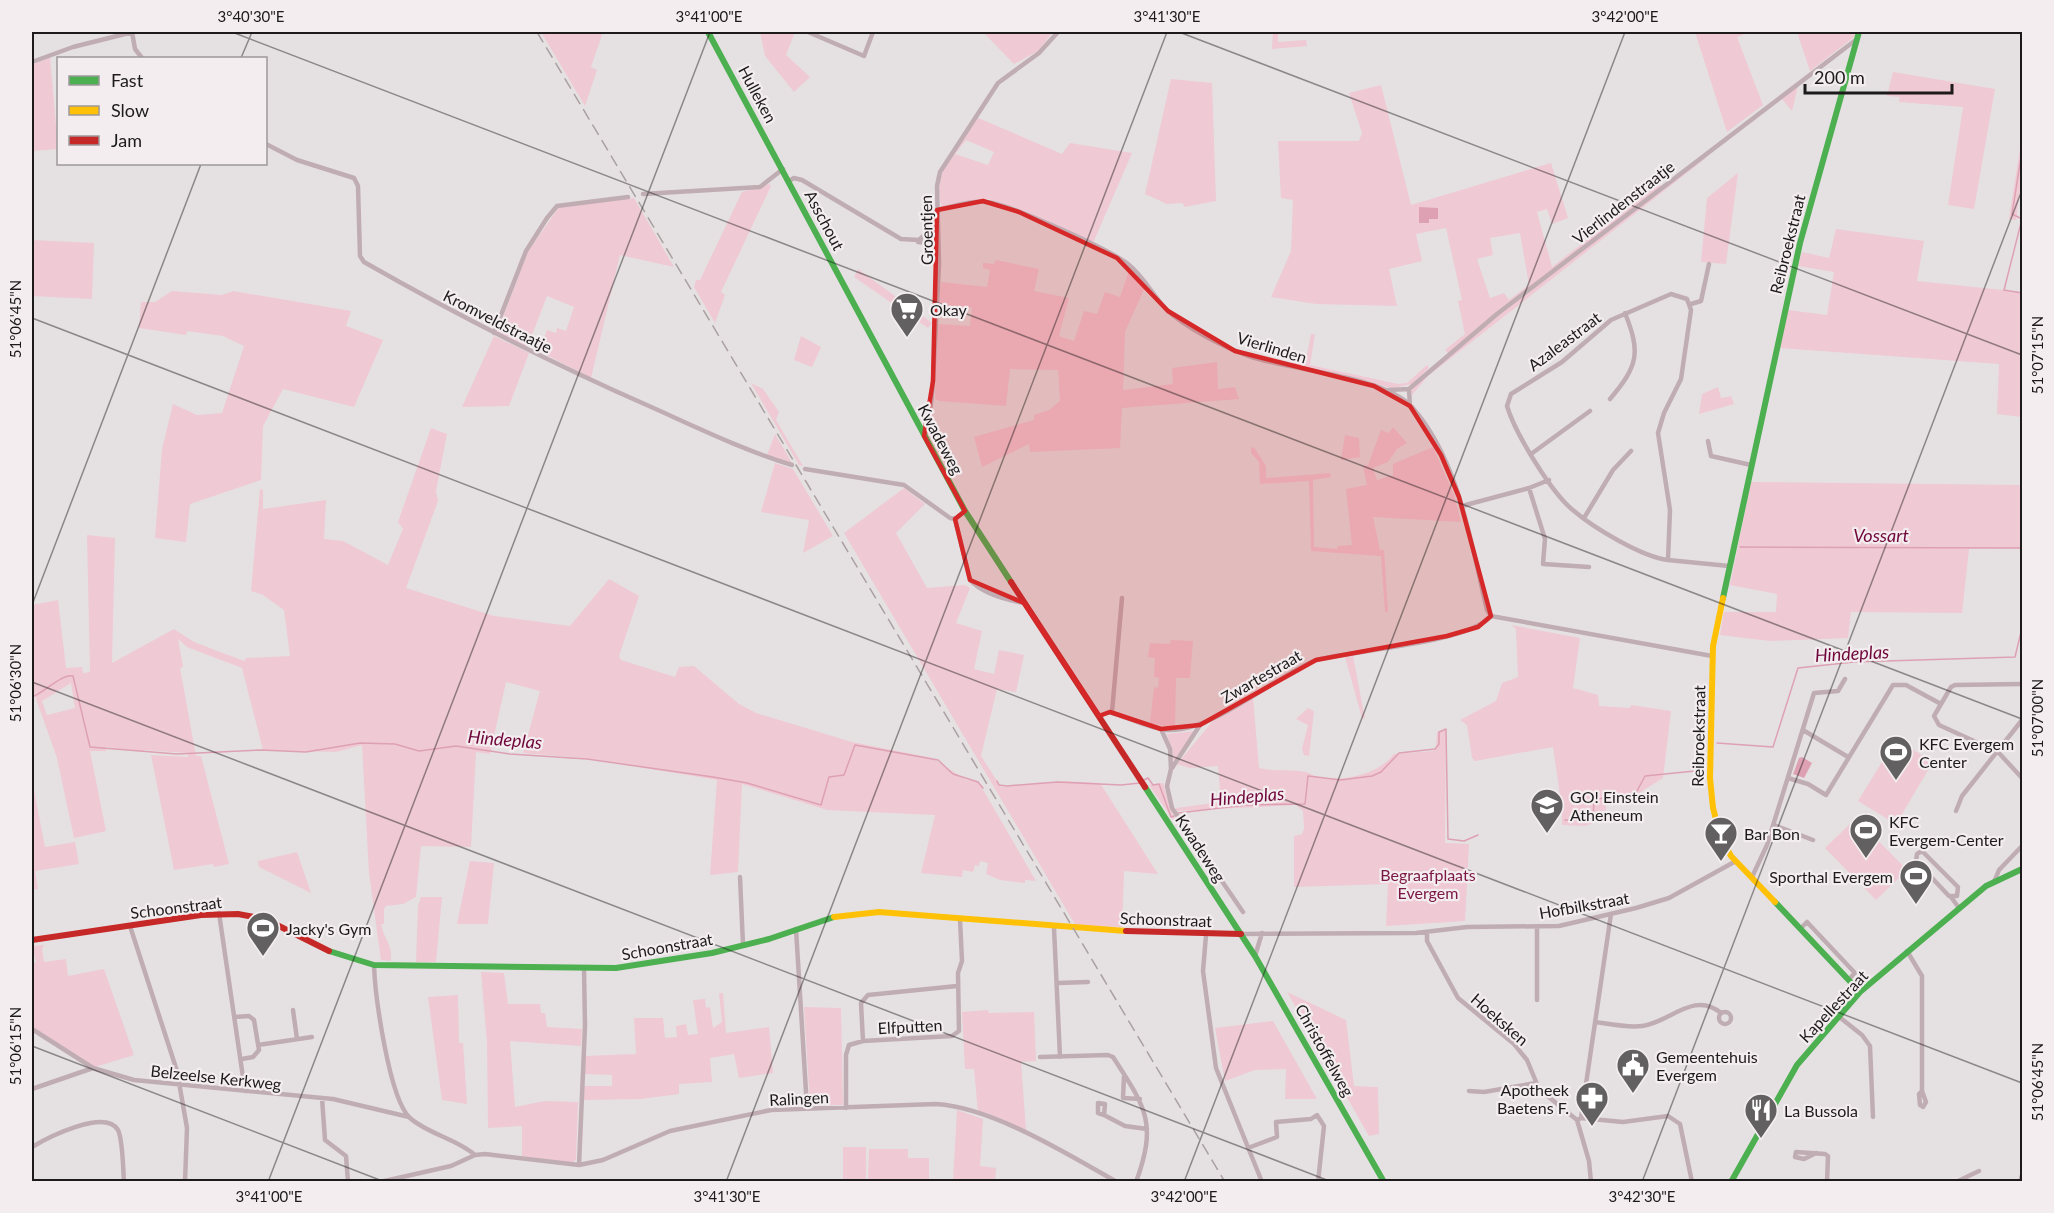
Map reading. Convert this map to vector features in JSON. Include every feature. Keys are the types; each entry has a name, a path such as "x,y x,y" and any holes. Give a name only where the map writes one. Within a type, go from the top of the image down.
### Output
{"street":[{"path":"32,62 73,46 133,32 135,49 141,57"},
{"name":"Hulleken","path":"708,32 783,169"},
{"path":"808,32 864,56 873,32"},
{"name":"Groentjen","path":"924,436 928,425 933,381 939,264 938,176 950,153 998,83 1039,53 1058,32"},
{"name":"Vierlindenstraatje","path":"1409,389 1497,314 1858,35"},
{"name":"Reibroekstraat","path":"1858,35 1800,243 1729,566 1712,656 1710,799 1718,832 1736,861 1860,992"},
{"name":"Kromveldstraatje","path":"267,145 297,160 354,178 359,194 361,260 494,333 706,432 792,465"},
{"name":"Asschout","path":"783,169 843,283"},
{"path":"643,194 753,188 766,184 783,169"},
{"path":"789,181 794,177 802,180 895,237 938,243"},
{"path":"494,333 530,244 557,206 628,197"},
{"name":"Vierlinden","path":"937,210 983,201 1019,212 1128,264 1168,311 1235,351 1258,359 1388,390 1410,406 1441,455 1462,506 1487,610 1491,616"},
{"path":"913,241 924,238 937,223"},
{"path":"1668,560 1670,510 1658,433 1664,413 1681,379 1691,304 1701,301 1709,264"},
{"name":"Kwadeweg","path":"843,283 965,511 1241,933"},
{"name":"Azaleastraat","path":"1691,304 1683,296 1671,294 1625,314 1592,334 1562,362 1511,394 1508,411 1531,454 1549,480 1573,510 1584,518 1643,554 1668,560 1729,566"},
{"path":"1610,399 1628,378 1635,357 1634,336 1625,314"},
{"path":"1388,390 1409,389 1410,406"},
{"path":"1531,454 1590,411"},
{"path":"1708,441 1712,456 1751,465"},
{"path":"1584,518 1613,470 1631,451"},
{"path":"805,469 904,485 941,513 956,519"},
{"path":"1462,506 1530,488 1549,480"},
{"path":"1530,488 1545,539 1543,564 1589,567"},
{"path":"956,519 965,511"},
{"path":"956,519 970,580 985,590 1024,603"},
{"path":"1112,712 1122,598"},
{"path":"1491,616 1712,656"},
{"name":"Zwartestraat","path":"1171,769 1200,725 1296,668 1316,660 1447,636 1478,627 1491,616"},
{"path":"1752,877 1774,825 1814,693 1838,691 1845,679"},
{"path":"2022,684 1955,685 1951,687 1934,716 1939,725 1998,752 2022,778"},
{"path":"1788,778 1808,784 1826,795 1893,685 1906,685 1941,704"},
{"path":"1099,716 1112,712 1161,729 1187,729 1200,725"},
{"path":"1956,812 1962,796 2022,720"},
{"name":"Kwadeweg","path":"1161,729 1170,748 1171,769 1167,786 1172,808 1243,912"},
{"path":"1803,730 1848,758"},
{"path":"1774,825 1813,840"},
{"path":"1994,882 1998,870 2022,846"},
{"path":"1951,897 1957,896 1958,887 1927,855 1918,852 1916,861 1959,908"},
{"name":"Hofbilkstraat","path":"1241,933 1427,932 1467,927 1559,926 1669,898 1736,861"},
{"path":"1202,874 1213,867"},
{"name":"Kapellestraat","path":"1731,1182 1797,1065 1860,992 1959,908 1994,882 2022,869"},
{"path":"740,877 743,945"},
{"name":"Schoonstraat","path":"32,940 219,913 247,915 274,922 331,952 374,965 584,968 645,966 743,945 796,929 822,918 854,912 1054,928 1206,935 1241,933"},
{"path":"219,913 245,1091"},
{"path":"1590,1182 1589,1161 1579,1119 1611,914"},
{"name":"Elfputten","path":"846,1108 847,1049 853,1042 956,1034 960,1026 957,986 962,961 960,919"},
{"path":"130,926 172,1053 180,1086 186,1128 185,1182"},
{"path":"1537,927 1537,1000"},
{"path":"1054,928 1060,1056"},
{"path":"796,929 807,1108"},
{"name":"Hoeksken","path":"1427,932 1427,942 1458,998 1521,1051 1536,1083 1546,1096 1579,1119"},
{"name":"Christoffelweg","path":"1241,933 1384,1182"},
{"path":"1255,956 1262,933"},
{"path":"1206,935 1203,971 1216,1068 1262,1182"},
{"path":"1908,951 1922,976 1922,1091"},
{"path":"374,965 377,1006 385,1043 399,1098 409,1117"},
{"path":"579,1165 585,1026 584,968"},
{"path":"1058,983 1088,982"},
{"path":"863,1041 861,1003 868,995 957,986"},
{"path":"1595,1022 1642,1026 1682,1008 1697,1005 1710,1007 1721,1013"},
{"path":"293,1011 297,1039"},
{"path":"1838,1016 1862,1035 1870,1046 1873,1117"},
{"path":"235,1017 253,1018 258,1045 257,1055 242,1059"},
{"name":"Belzeelse Kerkweg","path":"32,1029 93,1068 134,1080 346,1101 409,1117"},
{"path":"258,1045 312,1037"},
{"path":"1040,1057 1108,1054 1140,1099 1148,1119 1143,1161 1136,1182"},
{"path":"32,1089 93,1068"},
{"path":"1124,1075 1123,1098 1140,1099"},
{"path":"1469,1091 1484,1092 1536,1083"},
{"path":"322,1098 325,1140 346,1156 348,1182"},
{"name":"Ralingen","path":"380,1182 451,1166 475,1155 485,1154 566,1166 579,1165 603,1160 670,1131 771,1110 936,1104 960,1108 1041,1140 1117,1182"},
{"path":"1248,1148 1277,1137 1276,1122 1311,1119 1317,1115 1324,1126 1318,1182"},
{"path":"1104,1116 1125,1126 1147,1129"},
{"path":"1579,1119 1623,1122 1668,1116 1680,1124 1692,1182"},
{"name":"Ralingen","path":"409,1117 475,1155"},
{"path":"32,1147 61,1131 93,1122 113,1127 118,1133 124,1182"},
{"path":"1816,1153 1830,1158 1827,1182"},
{"path":"1956,1182 1979,1171"},
{"path":"2020,1182 2022,1175"}],"highlighted area":[{"path":"983,201 1019,212 1117,258 1168,311 1235,351 1374,386 1410,406 1441,455 1459,497 1491,616 1478,627 1447,636 1316,660 1200,725 1161,729 1110,712 1099,716 1024,603 970,580 955,519 965,511 924,436 933,381 937,210"}],"green space":[{"path":"541,32 603,32 591,67 597,70 585,106"},
{"path":"760,32 795,32 786,55 810,77 794,92 765,56"},
{"path":"983,32 1053,32 1038,51 1014,64"},
{"path":"1273,32 1278,32 1278,42 1306,40 1307,46 1272,49"},
{"path":"1695,32 1750,32 1737,37 1763,105 1727,132"},
{"path":"1797,32 1856,32 1854,37 1810,71"},
{"path":"50,57 57,149 32,151 32,65"},
{"path":"1893,72 1995,89 1974,209 1948,205 1963,107 1899,102 1900,97 1887,96"},
{"path":"1171,79 1212,83 1216,201 1184,207 1183,203 1167,204 1145,194"},
{"path":"1381,85 1411,205 1551,163 1568,218 1552,224 1547,209 1537,212 1552,267 1659,184 1663,189 1704,156 1706,158 1428,376 1412,395 1411,389 1449,354 1445,350 1465,334 1458,301 1462,300 1446,228 1416,234 1422,261 1389,269 1397,306 1316,304 1271,297 1291,251 1293,200 1281,198 1278,141 1359,141 1362,133 1349,93","holes":["1520,233 1529,285 1509,300 1504,293 1490,298 1477,259 1493,255 1490,238"]},
{"path":"1798,86 1792,111 1782,99"},
{"path":"976,117 1062,154 1070,143 1132,153 1093,243 1014,207 988,199 942,207 939,194 943,170","holes":["966,140 994,152 988,165 955,154"]},
{"path":"2022,136 2022,175 2016,220 2009,219"},
{"path":"1738,173 1726,264 1701,262 1707,198"},
{"path":"769,184 771,186 721,292 725,295 715,323 694,287 696,280 700,280 742,192"},
{"path":"634,198 674,267 620,255 591,378 539,351 547,330 556,333 557,328 566,331 574,307 547,296 527,348 497,333 527,253 559,207"},
{"path":"1836,229 1924,241 1917,281 2022,292 2022,417 1997,414 1999,364 1780,348 1788,310 1827,315 1834,272 1798,266 1802,252 1829,258"},
{"path":"32,240 94,243 92,299 32,296"},
{"path":"996,260 1039,269 1034,291 1069,298 1059,336 1074,341 1084,311 1097,314 1105,292 1120,297 1130,268 1145,287 1125,332 1123,390 1173,384 1172,368 1217,362 1218,389 1235,387 1239,399 1122,408 1120,448 1030,452 1029,444 982,467 974,437 1034,420 1034,415 1049,410 1060,401 1058,370 1010,369 1006,406 939,401 935,398 937,324 970,326 972,308 938,304 941,282 987,287 990,270 983,268 983,263 994,264"},
{"path":"858,269 932,323 928,328 854,277"},
{"path":"172,291 222,295 233,291 351,311 346,326 383,340 354,407 283,389 263,426 261,480 190,504 186,542 155,538 162,449 173,404 197,415 222,413 244,346 223,336 187,331 186,335 139,328 141,302 155,302"},
{"path":"1311,334 1315,334 1310,365 1398,384 1407,383 1427,365 1429,368 1412,384 1392,388 1290,365 1290,361 1305,364"},
{"path":"494,336 529,353 509,406 462,407"},
{"path":"801,336 821,347 812,367 794,360"},
{"path":"751,383 763,389 779,412 776,420 803,466 799,465"},
{"path":"1718,387 1721,398 1731,396 1734,404 1699,414 1702,394"},
{"path":"1393,427 1407,443 1397,449 1388,462 1373,468 1377,480 1393,475 1393,464 1433,447 1454,495 1461,522 1373,517 1380,550 1384,550 1388,612 1385,612 1381,556 1311,551 1309,481 1260,484 1259,462 1251,453 1251,448 1254,447 1266,466 1266,478 1330,473 1331,477 1313,480 1314,547 1337,549 1338,546 1352,545 1346,489 1367,485 1363,466 1368,465 1381,430 1389,433"},
{"path":"431,428 447,434 436,491 438,501 406,588 494,616 570,626 609,579 639,596 619,656 621,660 675,677 679,667 694,666 739,704 756,713 852,742 932,758 966,780 978,781 1036,881 1025,880 1025,883 1000,880 986,874 988,863 980,861 979,866 975,865 973,872 963,870 962,877 921,873 935,815 827,810 742,784 738,872 710,875 717,780 585,758 523,753 540,691 506,682 490,754 476,752 471,847 421,846 416,897 403,904 386,906 384,909 384,924 381,924 389,946 391,961 381,960 369,873 362,745 336,752 263,750 242,668 187,647 178,639 183,667 180,668 196,756 201,756 229,864 174,870 151,755 188,757 188,753 144,750 144,752 106,747 106,751 90,751 106,831 74,838 57,758 35,696 32,696 32,605 58,600 66,668 82,667 83,673 90,672 87,535 115,538 112,663 174,629 194,642 244,661 246,658 290,656 284,610 263,595 251,591 260,489 263,490 263,509 326,500 324,539 343,541 388,565 403,529 398,522","holes":["71,683 75,708 47,715 42,701"]},
{"path":"775,434 792,463 767,455"},
{"path":"1345,435 1359,438 1360,457 1341,460"},
{"path":"775,463 793,469 833,536 803,553 809,520 761,512"},
{"path":"1751,482 2022,485 2022,549 1969,549 1962,613 1851,612 1848,638 1770,641 1720,635 1724,612 1776,612 1777,594 1730,585"},
{"path":"904,488 925,504 896,533 927,588 965,585 970,588 956,623 982,631 974,669 994,674 999,650 1024,655 1016,692 997,689 981,756 1001,787 1066,781 1100,783 1158,874 1124,871 1122,927 1076,926 844,533"},
{"path":"1511,625 1580,638 1573,688 1598,695 1599,706 1630,708 1631,705 1671,711 1663,778 1636,795 1606,799 1606,811 1597,811 1594,822 1586,826 1562,825 1562,809 1553,747 1475,761 1472,758 1467,725 1460,720 1496,701 1502,683 1518,677 1516,629"},
{"path":"1171,640 1193,641 1190,678 1176,678 1175,728 1150,723 1154,687 1158,688 1159,678 1154,677 1155,658 1148,657 1150,643 1170,644"},
{"path":"1353,656 1365,719 1362,718 1345,657"},
{"name":"Begraafplaats Evergem","path":"1253,698 1259,768 1265,769 1300,771 1325,778 1358,776 1379,767 1394,754 1433,751 1436,748 1437,732 1446,729 1445,843 1469,844 1465,921 1386,926 1388,884 1294,887 1294,836 1302,834 1304,829 1303,811 1296,805 1176,811 1176,808 1221,802 1218,766 1190,768 1177,764 1212,722"},
{"path":"1308,708 1314,711 1309,756 1304,755 1302,749 1308,725 1296,719"},
{"path":"1195,731 1174,763 1167,734"},
{"name":"KFC Evergem Center","path":"1896,739 1933,762 1896,824 1858,801"},
{"path":"32,780 45,847 75,842 79,864 35,871 38,889 32,890"},
{"path":"1163,783 1172,813 1201,853 1198,856 1149,785"},
{"name":"KFC Evergem-Center","path":"1856,818 1907,870 1876,900 1825,848"},
{"path":"297,852 311,893 259,867 258,861"},
{"path":"470,861 494,863 488,924 457,924"},
{"path":"421,897 442,897 436,962 416,962 418,906"},
{"path":"44,945 42,949 44,962 66,959 68,976 104,969 134,1055 95,1067 32,1027 32,963 36,962 32,946"},
{"path":"481,972 504,973 508,1004 540,1004 541,1013 545,1013 547,1027 582,1029 581,1046 510,1041 515,1107 544,1101 578,1102 576,1159 573,1163 522,1156 522,1126 488,1128 487,1043"},
{"path":"1287,992 1346,1020 1354,1086 1378,1087 1379,1134 1369,1136"},
{"path":"719,993 723,993 726,1033 769,1027 773,1073 739,1078 734,1054 710,1058 712,1082 679,1084 679,1094 641,1099 583,1100 584,1086 612,1086 612,1075 584,1074 585,1056 636,1054 634,1018 663,1018 665,1038 677,1037 676,1026 686,1024 688,1035 698,1034 693,1000 705,999 706,1008 710,1007 713,1028 722,1022"},
{"path":"458,995 459,1043 463,1043 467,1104 442,1100 428,997"},
{"path":"804,1007 841,1008 843,1105 810,1105"},
{"path":"988,1010 989,1013 1034,1012 1036,1061 1021,1062 1026,1130 978,1112 974,1069 965,1069 962,1012"},
{"path":"1273,1021 1317,1099 1285,1099 1286,1069 1255,1070 1225,1081 1215,1028"},
{"path":"957,1110 983,1119 980,1166 996,1168 995,1181 953,1181"},
{"path":"843,1147 866,1147 866,1181 843,1181"},
{"path":"869,1149 908,1149 908,1158 929,1158 929,1181 868,1181"}],"shaded area":[{"path":"1419,207 1438,208 1438,219 1429,219 1429,223 1419,223"},
{"path":"1802,757 1812,763 1804,778 1793,774 1799,758"}],"waterway":[{"name":"Vossart","path":"2022,151 2012,214 2022,219 2004,290 2022,293"},
{"name":"Vossart","path":"1740,547 2022,548"},
{"name":"Hindeplas","path":"1717,743 1773,747 1798,668 1854,662 2015,657 2022,628"},
{"name":"Hindeplas","path":"32,697 63,678 73,676 90,747 177,754 261,750 306,752 360,743 395,744 419,751 456,746 510,754 587,759 713,777 747,783 821,805 829,777 844,775 855,745 938,760 953,774 978,782 983,788"},
{"name":"Hindeplas","path":"1178,813 1246,805 1305,804 1308,776 1341,780 1372,776 1381,772 1399,753 1435,749 1439,744 1439,732 1446,729 1448,839 1464,841 1478,835"},
{"name":"Hindeplas","path":"1565,820 1593,820 1594,799 1627,797 1637,791 1645,776 1705,770"},
{"name":"Hindeplas","path":"1144,780 1148,778 1153,785 1159,784 1171,817 1174,816"},
{"name":"Hindeplas","path":"997,781 999,785 1007,786 1057,782 1121,785 1140,783"}],"railway":[{"path":"537,32 1225,1182"}],"traffic: fast":[{"path":"708,32 965,511 1011,582"},
{"path":"1723,598 1800,243 1859,32"},
{"path":"1145,787 1255,956 1384,1182"},
{"path":"1731,1182 1797,1065 1860,992 1986,886 2022,869"},
{"path":"1775,902 1860,992"},
{"path":"329,951 374,965 616,968 712,953 769,939 834,917"}],"traffic: slow":[{"path":"1723,598 1713,646 1710,778 1713,808 1721,838 1731,856 1775,902"},
{"path":"834,917 879,912 1126,931"}],"traffic: jam":[{"path":"1011,582 1145,787"},
{"path":"32,940 201,915 238,914 265,919 329,951"},
{"path":"1126,931 1241,934"}],"place":[{"name":"Okay","path":"907,338"},
{"name":"KFC Evergem Center","path":"1896,781"},
{"name":"GO! Einstein Atheneum","path":"1547,834"},
{"name":"KFC Evergem-Center","path":"1866,859"},
{"name":"Bar Bon","path":"1721,862"},
{"name":"Sporthal Evergem","path":"1916,905"},
{"name":"Jacky's Gym","path":"263,957"},
{"name":"Gemeentehuis Evergem","path":"1633,1094"},
{"name":"Apotheek Baetens F.","path":"1592,1127"},
{"name":"La Bussola","path":"1761,1139"}]}
